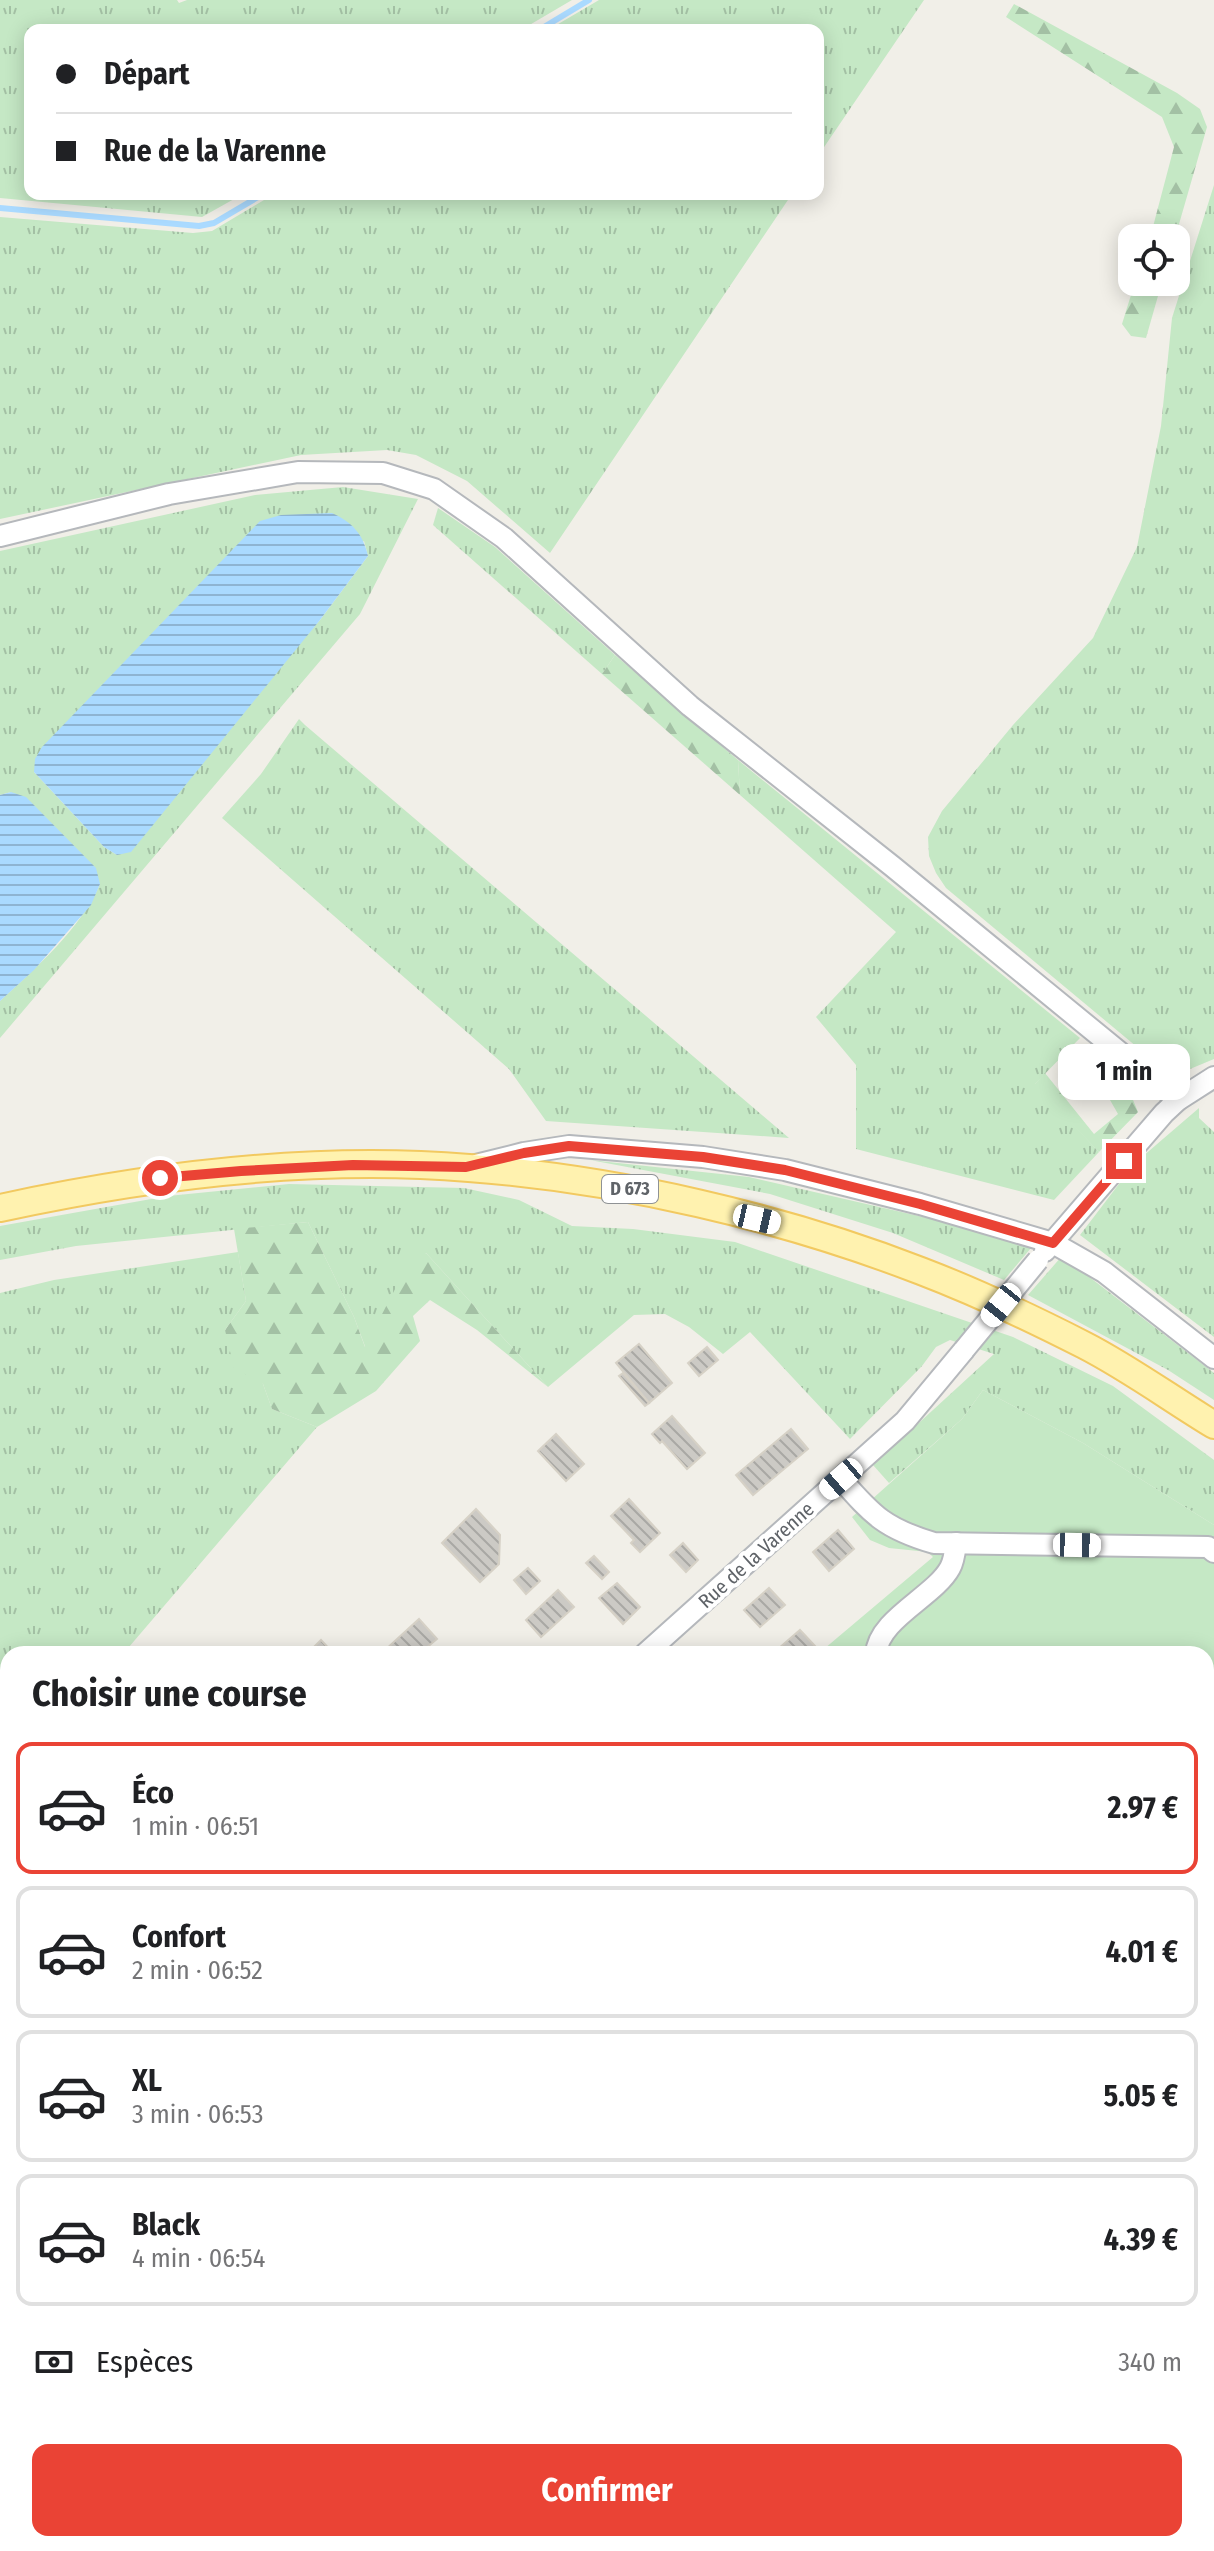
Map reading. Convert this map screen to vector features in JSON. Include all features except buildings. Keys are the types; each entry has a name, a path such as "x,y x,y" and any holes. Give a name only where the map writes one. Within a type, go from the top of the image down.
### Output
{"main road":[{"name":"D 673","path":"0,1208 160,1178 353,1165 466,1167 556,1177 638,1191 787,1226 922,1271 1087,1346 1214,1425"}],"street":[{"path":"0,536 169,494 298,472 383,473 434,489 504,538 690,706 892,866 1178,1100"},
{"path":"1053,1243 1178,1100 1214,1077"},
{"path":"466,1167 569,1146 703,1157 785,1170 920,1204 1053,1243 1104,1272 1214,1358"},
{"name":"Rue de la Varenne","path":"654,1646 905,1421 1053,1243"},
{"path":"841,1479 865,1508 884,1523 934,1543 1208,1547 1214,1552"},
{"path":"877,1646 886,1630 949,1571 956,1543"}],"green space":[{"path":"0,0 177,0 179,3 187,0 572,0 531,24 24,24 24,200 232,200 202,217 0,198"},
{"path":"599,0 924,0 824,147 824,24 558,24"},
{"path":"1014,4 1177,93 1200,109 1207,127 1179,224 1154,224 1174,147 1162,117 1006,17"},
{"path":"1214,185 1214,1059 1178,1074 1161,1067 946,888 929,856 928,837 942,811 1013,725 1093,638 1137,547 1161,426 1172,318 1179,296 1190,296 1190,261"},
{"path":"264,200 788,200 550,553 467,481 416,455 387,450 301,455 0,519 0,217 193,233 212,231"},
{"path":"1131,296 1158,296 1146,338 1131,336 1122,324"},
{"path":"343,487 418,499 360,614 0,1038 0,1001 70,932 100,884 11,792 0,795 0,551 255,495","holes":["364,541 368,556 320,620 117,855 104,847 34,772"]},
{"path":"438,508 495,547 615,655 602,674 433,525"},
{"path":"615,655 738,760 740,795 602,674"},
{"path":"299,719 789,1138 546,1121 509,1069 222,818 261,774"},
{"path":"738,760 1080,1038 1035,1084 1099,1152 1054,1200 856,1149 856,1065 816,1017 896,932 740,795"},
{"path":"1045,1073 1094,1134 1118,1114 1106,1093 1114,1082 1131,1095 1138,1112 1099,1152 1034,1085"},
{"path":"1199,1108 1199,1118 1214,1132 1214,1337 1080,1235 1135,1163"},
{"path":"590,1160 749,1177 997,1234 1031,1248 1004,1280 893,1233 770,1194"},
{"path":"289,1184 464,1188 519,1200 572,1226 633,1229 735,1242 1013,1337 1113,1386 1214,1460 1214,1525 1083,1443 983,1390 962,1419 889,1483 873,1465 994,1354 950,1340 936,1347 922,1366 850,1439 750,1332 723,1354 689,1327 665,1314 634,1315 548,1387 426,1253 366,1349 308,1222 76,1246 0,1260 0,1226 168,1196"},
{"path":"308,1222 354,1317 365,1347 407,1266 426,1253 548,1387 477,1330 430,1300 413,1316 420,1341 376,1391 317,1427 272,1409 263,1384 234,1368 225,1330 246,1301 234,1229"},
{"path":"238,1252 246,1301 225,1330 263,1384 272,1409 317,1427 130,1646 0,1646 0,1293 54,1280"},
{"path":"1062,1256 1214,1373 1214,1400 1168,1370 1028,1295"},
{"path":"983,1390 1083,1443 1214,1525 1214,1646 827,1646 933,1557 928,1552 889,1548 870,1540 852,1517 962,1419"}],"water":[{"path":"332,513 356,530 368,556 320,620 131,852 117,855 104,847 34,772 35,759 42,747 260,521 281,515"},
{"path":"11,792 26,797 96,868 100,884 91,905 34,970 0,1001 0,795"}],"waterway":[{"path":"549,24 589,0"},
{"path":"0,208 199,226 214,223 253,200"}],"route":[{"path":"160,1178 353,1165 466,1167 569,1146 703,1157 785,1170 920,1204 1053,1243 1124,1161"}]}
